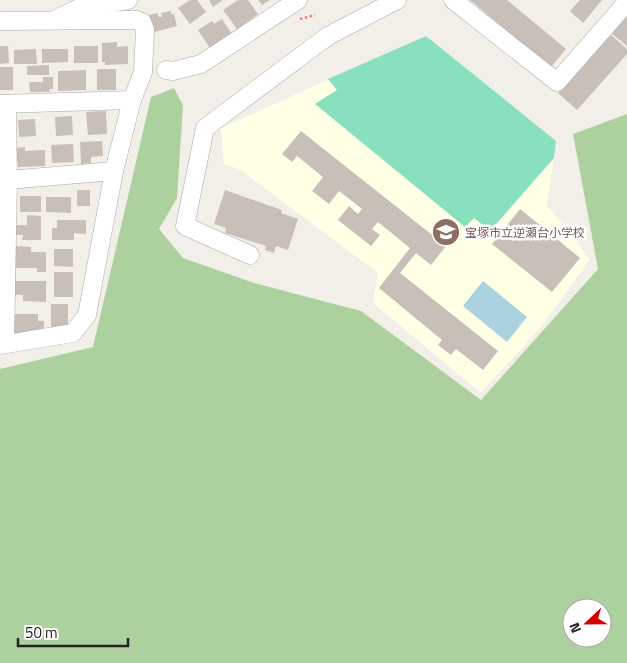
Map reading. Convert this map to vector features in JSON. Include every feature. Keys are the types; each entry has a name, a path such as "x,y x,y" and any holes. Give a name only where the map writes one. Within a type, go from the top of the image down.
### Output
{"street":[{"path":"53,20 79,8 128,0"},
{"path":"166,70 173,71 201,64 298,0"},
{"path":"250,255 185,226 206,128 328,36 397,0"},
{"path":"453,0 556,82 627,2"},
{"path":"0,21 137,20 142,22 145,30 143,72 132,100 114,171 88,315 73,333 3,345 8,180 3,104 132,100"},
{"path":"8,180 114,171"}],"shaded area":[{"name":"宝塚市立逆瀬台小学校","path":"426,36 556,141 547,205 590,259 541,327 481,393 373,303 378,273 239,169 224,164 221,128"}],"green space":[{"path":"426,36 556,141 554,158 490,231 474,218 465,227 315,104 337,90 328,79"},
{"path":"174,88 183,105 177,198 159,229 183,258 254,283 361,311 481,400 598,269 573,134 627,114 627,663 0,663 0,369 93,347 151,97"}],"water":[{"path":"483,281 527,317 507,342 463,306"}],"building":[{"path":"190,0 197,0 206,12 190,24 178,8"},
{"path":"209,0 223,0 213,7"},
{"path":"238,0 248,0 258,14 237,29 223,10"},
{"path":"258,0 270,0 262,5"},
{"path":"470,0 507,0 566,49 551,67"},
{"path":"580,0 602,0 583,23 570,11"},
{"path":"171,11 171,14 174,14 177,26 154,32 149,15 157,13 159,17 162,17 161,13"},
{"path":"627,16 627,46 612,34"},
{"path":"222,19 232,34 210,48 198,30 212,21 214,24"},
{"path":"611,35 627,49 627,54 577,110 558,93"},
{"path":"117,42 117,47 128,46 128,64 105,65 105,62 102,62 102,43"},
{"path":"0,46 8,46 9,63 0,64"},
{"path":"74,46 98,46 98,63 74,63"},
{"path":"36,49 37,64 14,64 14,50"},
{"path":"42,49 68,49 68,62 42,63"},
{"path":"49,65 49,75 27,75 27,66"},
{"path":"0,67 13,67 13,90 0,90"},
{"path":"97,69 116,69 116,90 97,90"},
{"path":"86,70 86,90 58,91 58,71"},
{"path":"43,77 53,77 53,89 49,89 50,92 30,92 29,82 43,82"},
{"path":"106,111 107,134 88,135 86,112"},
{"path":"72,116 73,135 56,136 55,117"},
{"path":"35,119 36,136 19,137 18,120"},
{"path":"301,131 446,246 431,265 416,253 400,273 498,351 483,370 456,349 451,355 438,345 442,340 379,288 410,248 378,222 372,229 380,235 371,246 338,220 349,206 358,214 362,209 339,191 329,204 312,191 323,177 297,156 292,162 282,154"},
{"path":"102,141 103,156 91,157 91,163 81,164 80,142"},
{"path":"73,144 74,162 52,163 51,145"},
{"path":"25,147 25,151 45,150 45,166 18,167 16,148"},
{"path":"77,190 90,190 90,206 77,206"},
{"path":"225,190 282,210 281,213 298,219 288,250 276,246 274,253 265,250 266,246 225,233 226,228 214,224"},
{"path":"20,196 41,196 41,212 20,212"},
{"path":"46,197 71,197 71,213 46,212"},
{"path":"520,209 580,258 552,292 492,244"},
{"path":"27,215 41,216 41,240 22,240 23,235 15,235 15,225 27,225"},
{"path":"57,220 86,220 86,234 74,233 74,240 52,240 52,228 57,228"},
{"path":"14,246 31,247 31,252 46,252 46,272 37,272 37,268 14,268"},
{"path":"54,249 73,249 73,267 54,266"},
{"path":"54,272 73,272 73,297 54,297"},
{"path":"14,281 46,281 46,302 23,301 23,295 14,295"},
{"path":"51,304 68,304 68,331 51,331"},
{"path":"14,314 38,314 38,321 44,321 44,335 13,335"}],"place":[{"name":"宝塚市立逆瀬台小学校","path":"446,232"}]}
